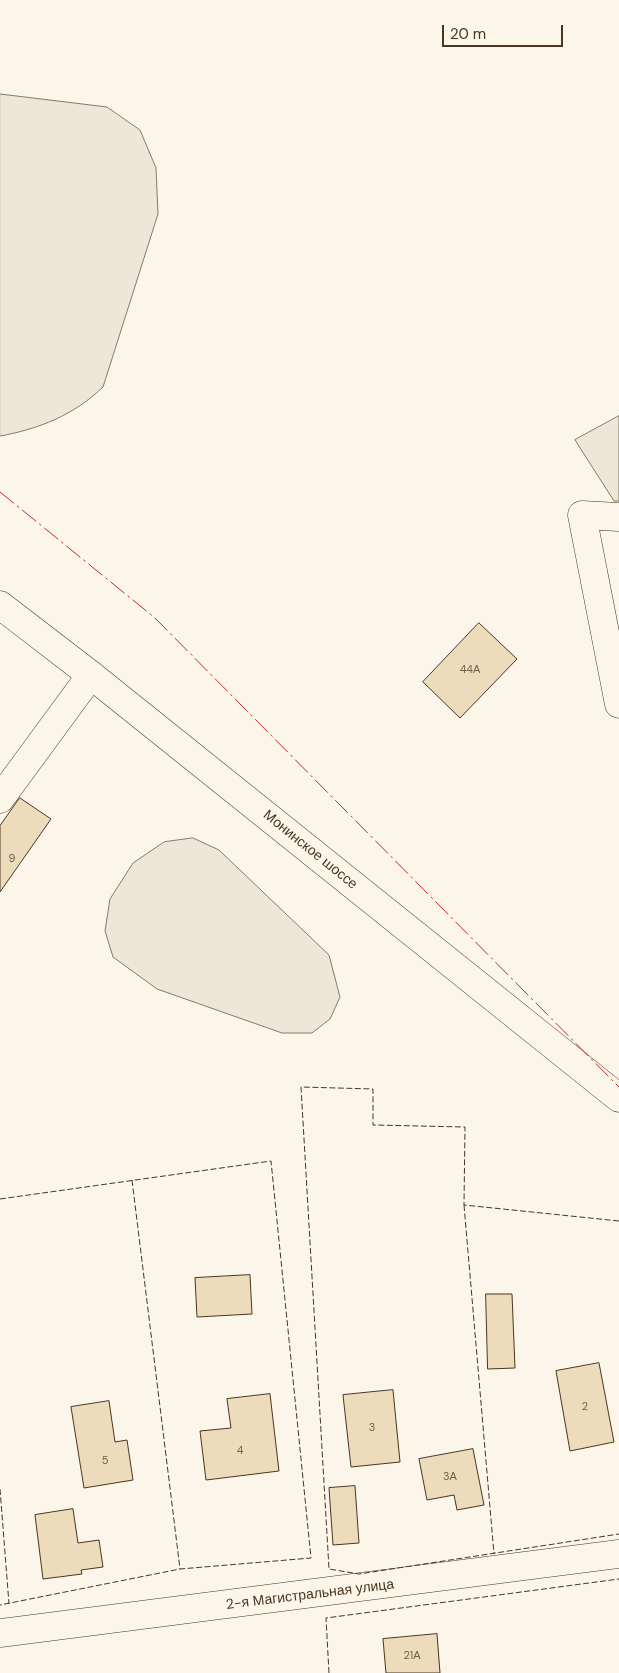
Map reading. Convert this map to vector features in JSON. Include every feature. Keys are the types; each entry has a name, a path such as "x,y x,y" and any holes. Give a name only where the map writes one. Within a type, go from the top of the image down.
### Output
{"main road":[{"path":"619,517 582,515 619,704"},
{"name":"Монинское шоссе","path":"0,605 619,1098"},
{"path":"0,799 90,675"},
{"name":"2-я Магистральная улица","path":"0,1633 619,1554"}],"shaded area":[{"path":"0,94 107,107 140,130 156,168 158,214 103,387 68,413 42,425 0,436"},
{"path":"619,416 619,501 614,501 575,440"},
{"path":"193,838 219,850 329,955 340,997 330,1019 312,1033 282,1033 157,989 113,957 105,931 110,899 133,863 164,842"}],"building":[{"path":"479,623 517,659 460,718 423,682"},
{"path":"20,798 51,819 0,892 0,826"},
{"path":"250,1275 252,1314 197,1317 195,1278"},
{"path":"486,1294 512,1294 515,1368 488,1369"},
{"path":"599,1363 614,1442 570,1451 556,1371"},
{"path":"393,1390 400,1462 351,1467 343,1395"},
{"path":"270,1394 279,1471 206,1480 200,1431 231,1428 227,1399"},
{"path":"109,1401 115,1442 127,1440 133,1480 84,1488 71,1407"},
{"path":"473,1449 484,1505 457,1510 454,1495 427,1500 419,1459"},
{"path":"355,1486 359,1543 333,1545 329,1488"},
{"path":"73,1509 78,1543 99,1540 103,1567 81,1570 82,1574 43,1579 35,1515"},
{"path":"437,1634 440,1673 386,1673 383,1639"}],"fence":[{"path":"619,1221 464,1205 465,1127 373,1125 373,1089 301,1087 329,1569 359,1574 619,1534"},
{"path":"0,1199 271,1161 311,1558 180,1569 0,1605"},
{"path":"132,1180 180,1569"},
{"path":"464,1205 494,1554"},
{"path":"0,1489 9,1604"},
{"path":"329,1673 326,1618 619,1579"}],"power":[{"path":"0,492 155,618 619,1087"}]}
